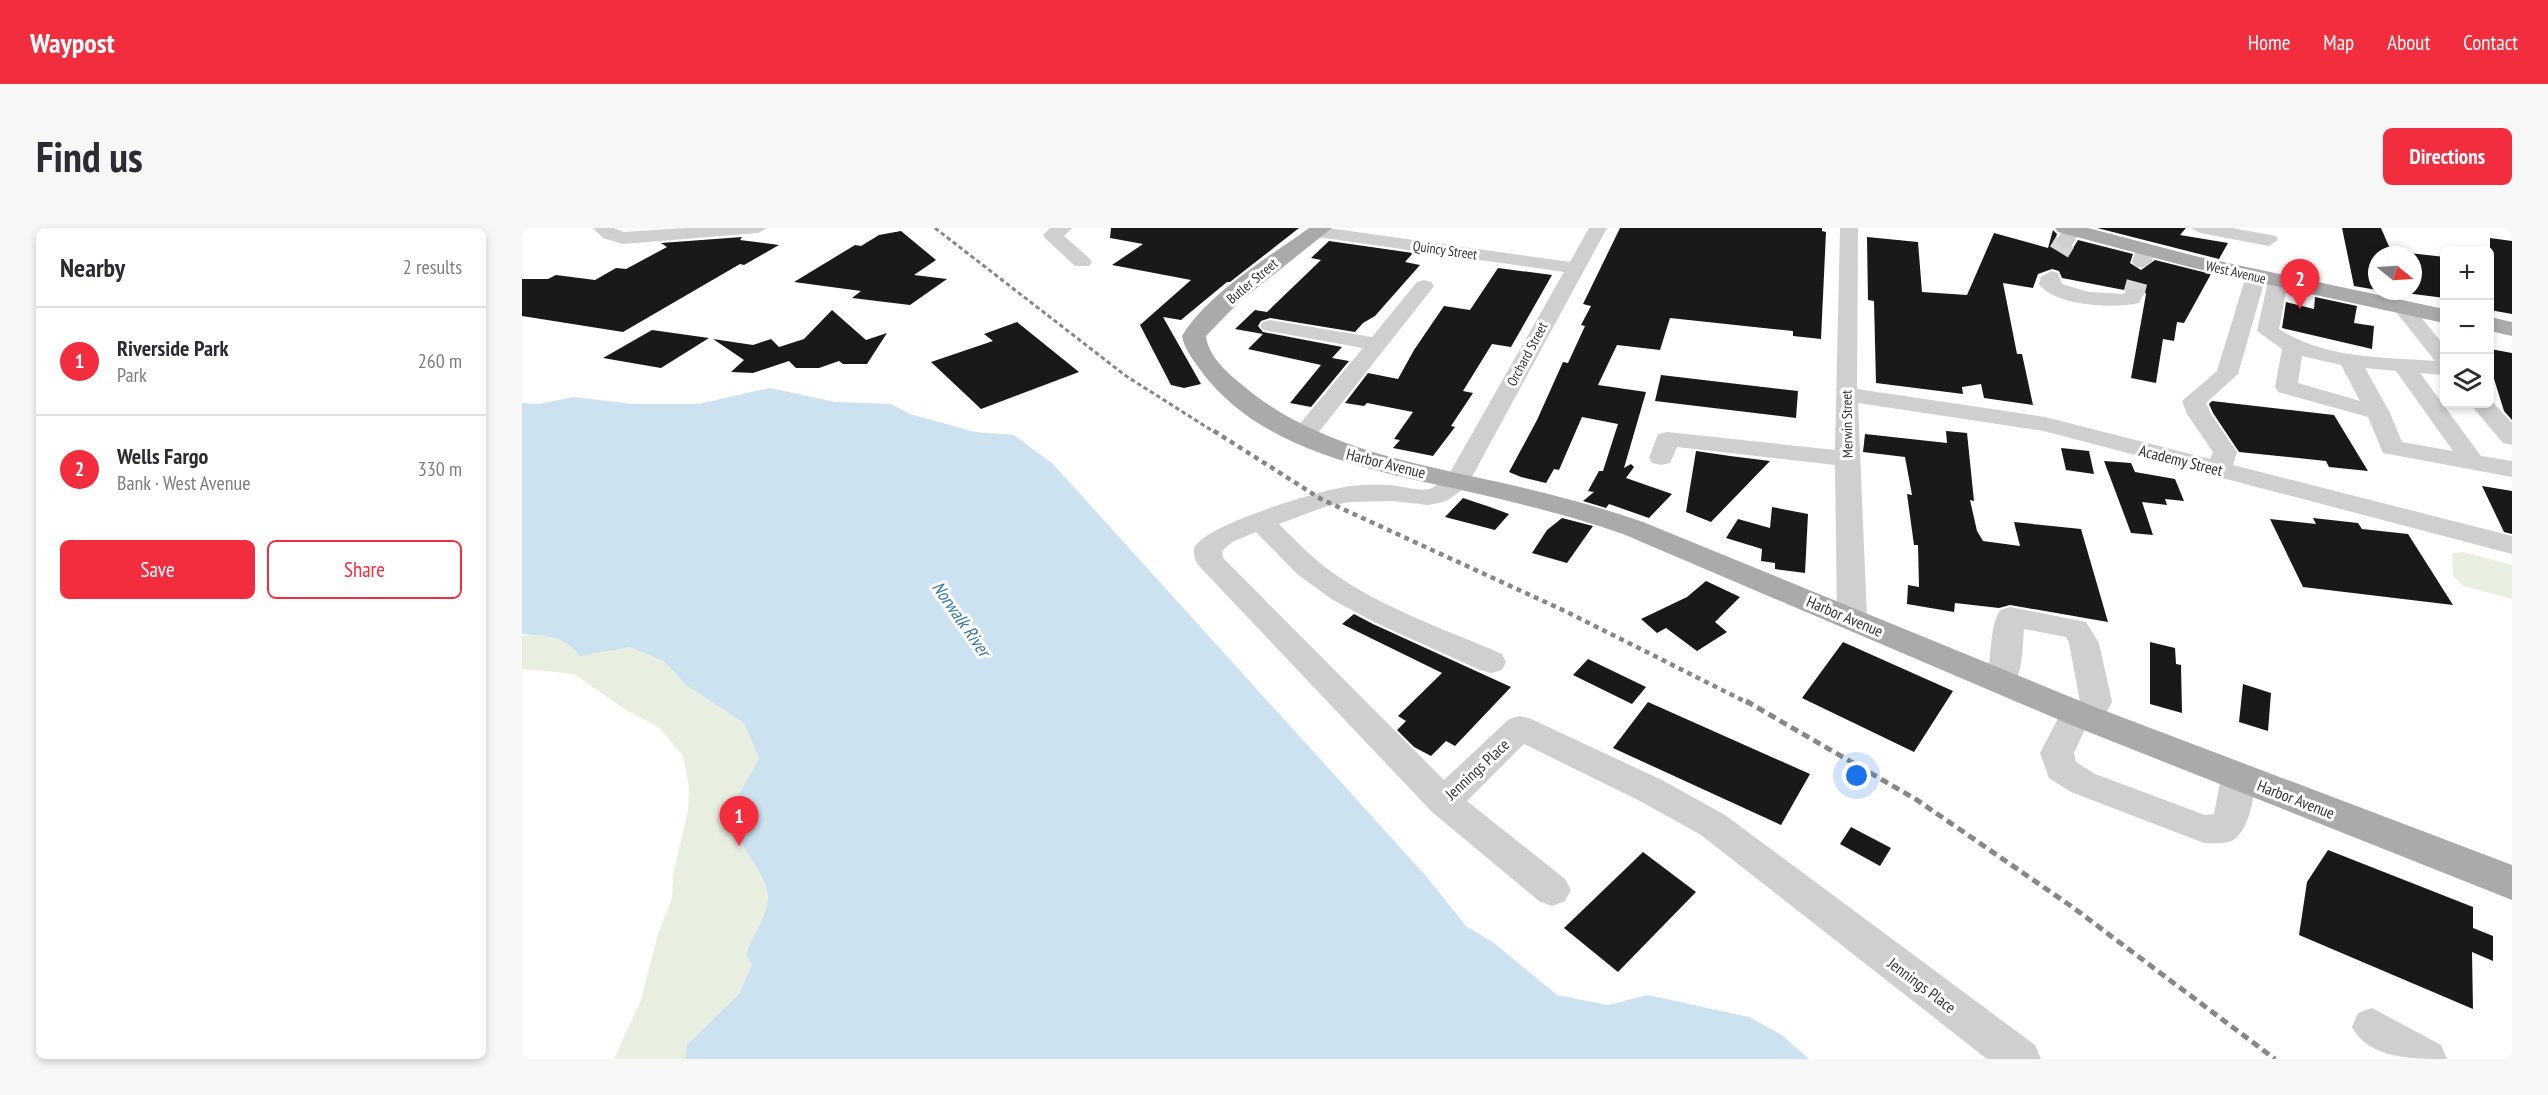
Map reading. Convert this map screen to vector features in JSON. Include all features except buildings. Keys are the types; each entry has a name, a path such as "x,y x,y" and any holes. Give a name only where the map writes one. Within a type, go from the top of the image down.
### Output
{"main road":[{"name":"Butler Street","path":"1196,344 1196,332 1204,323 1271,265 1319,230"},
{"name":"West Avenue","path":"2061,249 2137,277 2268,279 2440,315"},
{"path":"2494,325 2512,329"},
{"name":"Harbor Avenue","path":"1196,344 1218,379 1256,409 1302,436 1349,454 1584,511 1634,528 2082,716 2512,883"}],"street":[{"path":"602,228 609,234 623,238 758,228"},
{"path":"1063,228 1052,235 1082,262"},
{"name":"Orchard Street","path":"1458,481 1598,228"},
{"name":"Merwin Street","path":"1849,228 1846,394 1852,619"},
{"path":"2200,228 2269,234 2268,331 2287,345 2348,358 2440,368"},
{"name":"Quincy Street","path":"1319,230 1574,268"},
{"path":"2061,249 2049,284 2059,291 2137,277"},
{"path":"2219,470 2224,452 2199,414 2194,401 2227,374 2268,279"},
{"path":"1302,436 1424,286"},
{"path":"2403,308 2442,354"},
{"path":"1270,326 1377,345"},
{"path":"2372,361 2320,344 2287,338 2286,387 2378,413"},
{"path":"2348,358 2378,413 2392,448 2512,469"},
{"path":"2402,364 2474,462"},
{"name":"Academy Street","path":"1846,394 2045,424 2512,545"},
{"path":"2486,408 2512,438"},
{"path":"1661,458 1666,439 1848,459"},
{"name":"Jennings Place","path":"1458,481 1439,495 1428,497 1393,493 1350,494 1321,499 1222,536 1208,549 1209,560 1444,802 1520,728 1650,790 1713,825 2020,1059"},
{"path":"1260,521 1313,572 1338,589 1366,605 1491,662"},
{"path":"2001,681 2006,666 2010,617 2076,629 2084,643 2096,702 2082,716 2057,753 2061,769 2083,783 2204,829 2222,829 2230,819 2238,777"},
{"path":"1444,802 1552,890"},
{"path":"2372,1027 2426,1059"}],"green space":[{"path":"2463,552 2512,565 2512,599 2464,586 2453,576 2452,553"},
{"path":"568,628 726,674 802,791 731,1059 614,1059 641,1000 658,934 672,898 673,874 688,811 689,788 683,756 659,727 626,710 574,674 522,669 522,636"}],"water":[{"name":"Norwalk River","path":"770,388 835,402 891,404 910,414 975,432 1014,435 1053,464 1426,876 1466,926 1494,943 1557,995 1608,1005 1648,995 1749,1017 1782,1035 1809,1059 686,1059 687,1045 739,994 752,965 746,954 764,917 768,901 765,883 739,839 732,817 736,801 759,758 744,723 686,685 664,661 630,647 580,656 561,640 547,636 522,634 522,403 538,404 574,397 632,404 698,404"}],"tunnel":[{"path":"2059,252 2065,242"},
{"path":"2134,293 2137,282"}],"railway":[{"path":"935,228 1126,376 1216,433"},
{"path":"1214,431 1321,499 1567,612 1748,703"},
{"path":"1746,701 1917,800 2071,906 2275,1059"}],"place":[{"name":"Wells Fargo","path":"2300,309"},
{"name":"Riverside Park","path":"739,846"}]}
